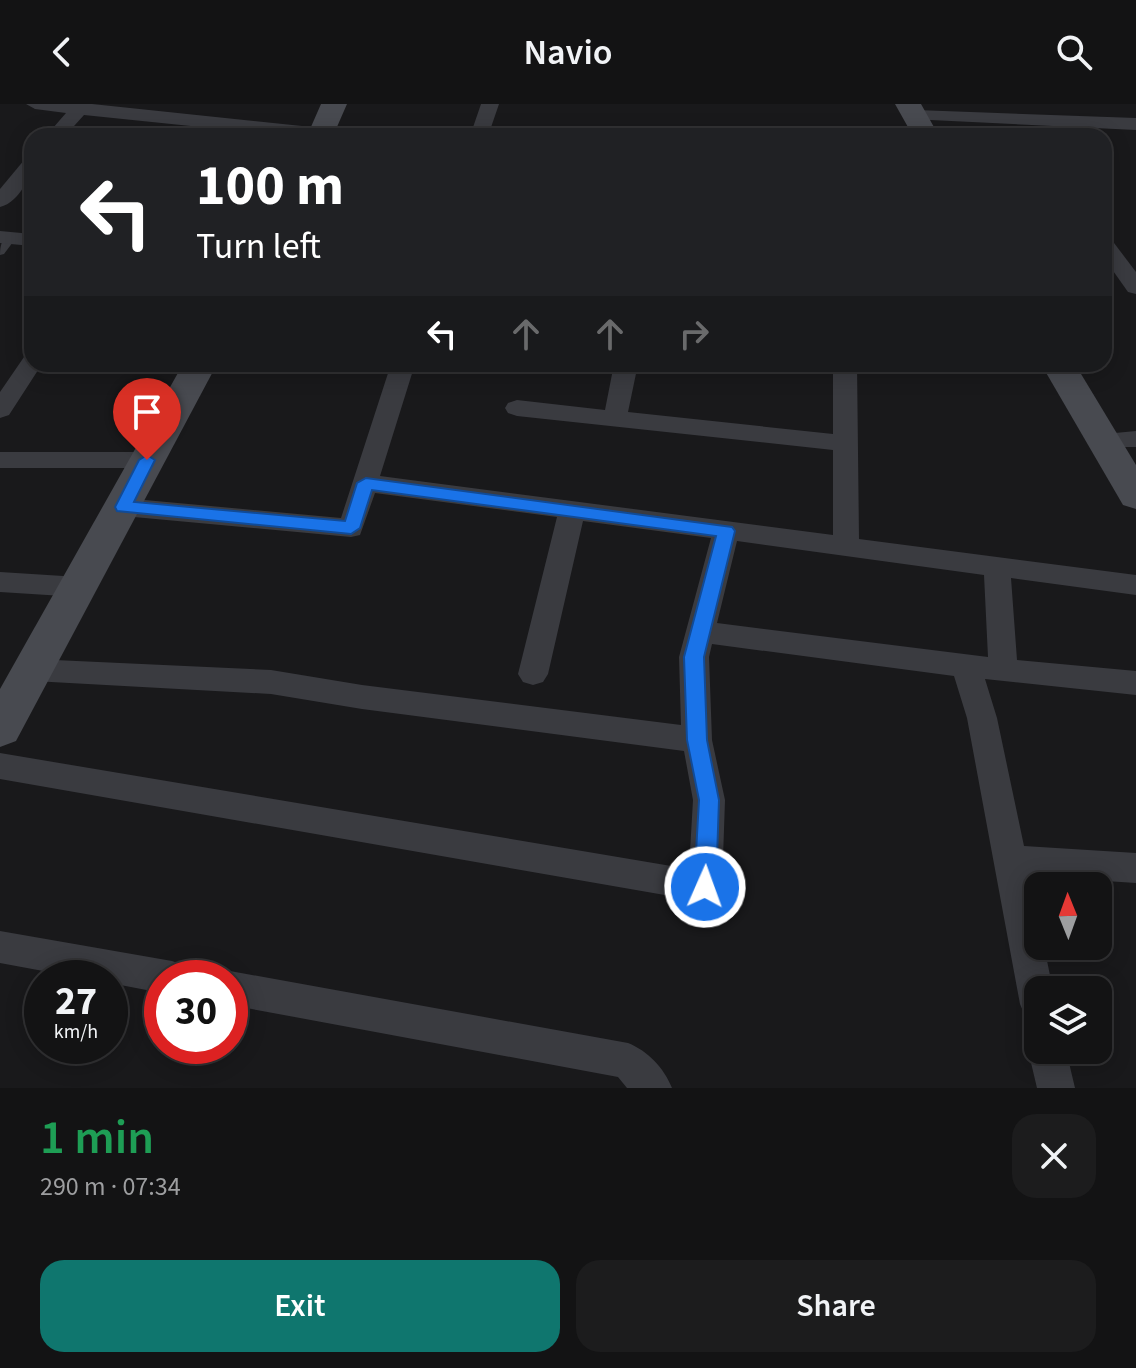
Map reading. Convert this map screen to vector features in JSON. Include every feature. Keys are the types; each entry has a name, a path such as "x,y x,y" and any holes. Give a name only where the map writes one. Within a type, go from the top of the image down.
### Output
{"street":[{"path":"35,104 81,106 180,128"},
{"path":"323,128 334,104"},
{"path":"482,128 490,104"},
{"path":"62,128 81,106"},
{"path":"917,118 1135,125"},
{"path":"1014,119 1020,128"},
{"path":"0,201 24,172"},
{"path":"1112,254 1136,287"},
{"path":"0,410 25,372"},
{"path":"0,729 196,372"},
{"path":"123,507 351,528 401,372"},
{"path":"615,418 624,372"},
{"path":"845,372 846,547"},
{"path":"1065,372 1120,440 1136,496"},
{"path":"517,408 846,443"},
{"path":"0,460 147,460"},
{"path":"366,483 1136,585"},
{"path":"533,674 572,511"},
{"path":"0,766 705,887 709,800 697,740 694,657 726,531"},
{"path":"997,567 1003,670"},
{"path":"0,582 79,587"},
{"path":"701,632 966,666 1136,683"},
{"path":"966,666 982,718 1033,976"},
{"path":"33,670 271,682 362,697 697,740"},
{"path":"1010,860 1136,868"},
{"path":"0,947 144,973"},
{"path":"248,991 628,1061 653,1088"},
{"path":"1050,1064 1056,1088"}],"route":[{"path":"147,460 123,507 351,528 366,483 726,531 694,657 697,740 709,800 705,887"}]}
